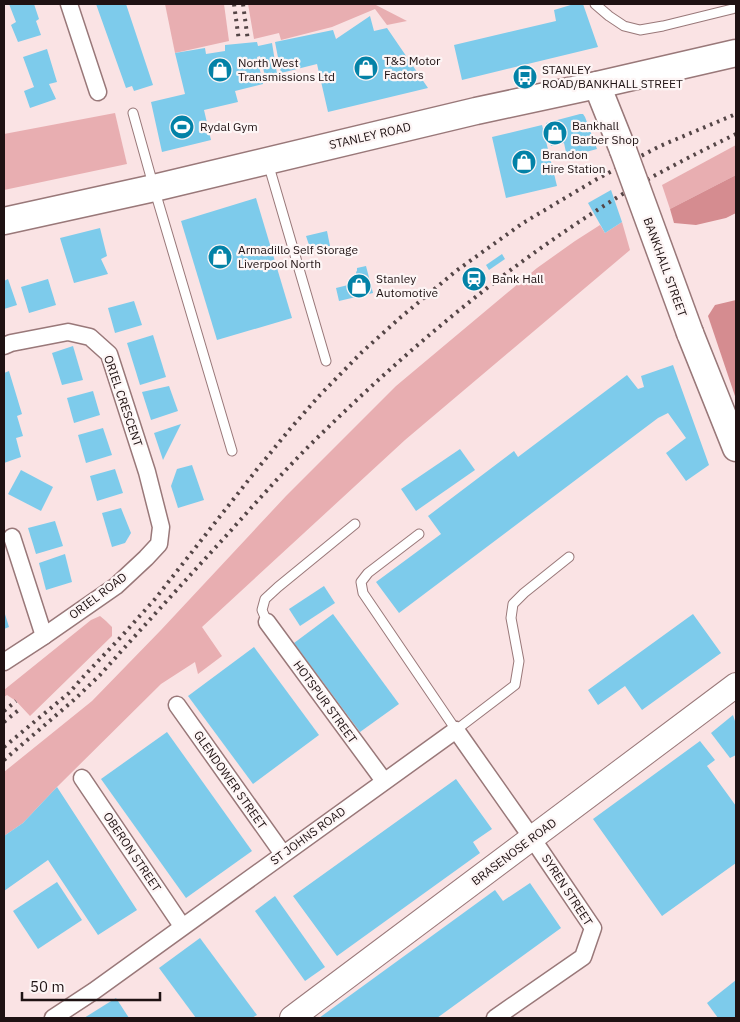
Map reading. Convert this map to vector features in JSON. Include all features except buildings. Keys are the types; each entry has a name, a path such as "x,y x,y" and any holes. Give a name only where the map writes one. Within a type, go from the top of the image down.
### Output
{"main road":[{"name":"STANLEY ROAD","path":"4,221 154,188 476,111 736,53"},
{"name":"BANKHALL STREET","path":"597,85 623,150 690,333 736,448"},
{"name":"BRASENOSE ROAD","path":"292,1018 736,685"}],"street":[{"path":"68,4 98,92"},
{"name":"ORIEL CRESCENT","path":"4,346 68,332 90,338 109,354 147,472 161,527"},
{"name":"ORIEL ROAD","path":"4,662 116,586 159,544 161,527"},
{"path":"12,537 44,636"},
{"name":"HOTSPUR STREET","path":"267,622 384,781"},
{"name":"GLENDOWER STREET","path":"177,705 283,854"},
{"path":"456,730 532,838"},
{"name":"ST JOHNS ROAD","path":"52,1018 94,990 456,730"},
{"name":"OBERON STREET","path":"82,778 182,926"},
{"name":"SYREN STREET","path":"495,1018 583,957 593,928 532,838"}],"lane":[{"path":"595,4 608,16 624,26 640,30 736,7"},
{"path":"133,112 232,451"},
{"path":"268,160 326,361"},
{"path":"267,622 262,610 264,600 354,524"},
{"path":"419,534 368,573 361,582 363,594 456,730 515,685 518,661 511,618 513,604 570,557"}],"shaded area":[{"path":"165,4 224,4 229,41 175,53"},
{"path":"248,4 374,4 407,21 387,25 375,9 332,27 281,40 279,33 254,39"},
{"path":"115,113 127,164 4,190 4,134"},
{"path":"736,145 736,175 670,209 662,185"},
{"path":"736,175 736,213 726,218 696,225 674,223 670,209"},
{"path":"622,222 630,250 405,440 202,627 222,656 198,674 195,662 161,684 23,823 4,836 4,772 92,701 286,496 396,386 537,268 600,225 605,233"},
{"path":"736,300 736,399 708,316 715,305"},
{"path":"100,616 112,627 112,636 30,716 16,701 7,695 4,697 4,690 91,620"}],"railway":[{"path":"234,4 239,41"},
{"path":"243,4 248,41"},
{"path":"4,747 69,693 120,638 155,599 290,429 362,352 401,317 456,271 523,223 597,179 660,146 736,114"},
{"path":"4,760 100,675 300,455 414,348 524,260 602,207 685,159 736,134"},
{"path":"4,711 16,701"},
{"path":"4,722 21,708"}],"place":[{"name":"T&S Motor Factors","path":"366,68"},
{"name":"North West Transmissions Ltd","path":"220,70"},
{"name":"STANLEY ROAD/BANKHALL STREET","path":"525,77"},
{"name":"Rydal Gym","path":"182,127"},
{"name":"Bankhall Barber Shop","path":"555,133"},
{"name":"Brandon Hire Station","path":"524,162"},
{"name":"Armadillo Self Storage Liverpool North","path":"220,257"},
{"name":"Bank Hall","path":"474,279"},
{"name":"Stanley Automotive","path":"359,286"}]}
